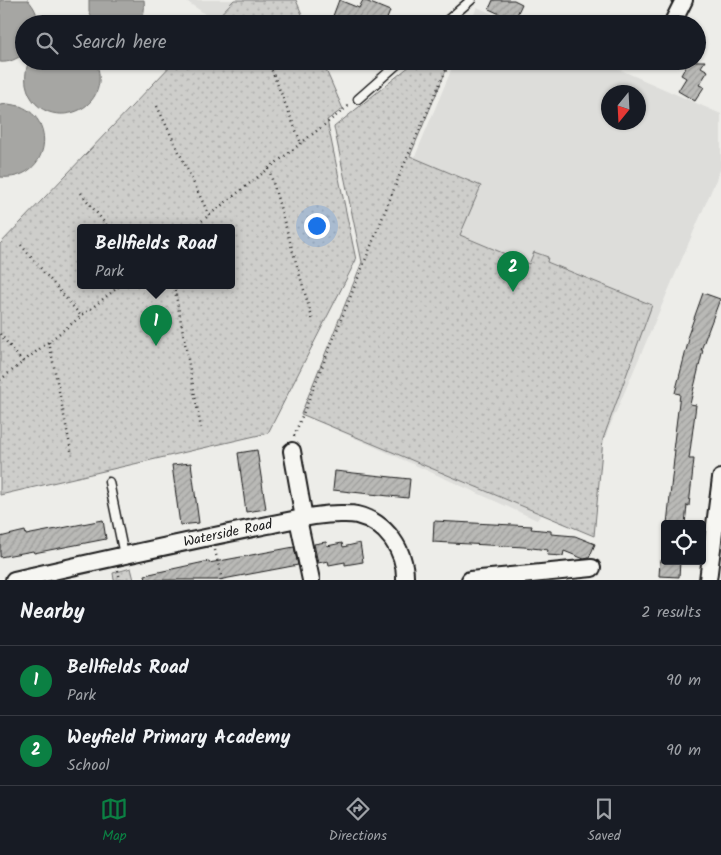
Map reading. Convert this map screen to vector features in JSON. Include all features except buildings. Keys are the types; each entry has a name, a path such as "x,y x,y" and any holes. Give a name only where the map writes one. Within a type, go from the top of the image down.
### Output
{"street":[{"path":"676,15 684,0"},
{"path":"292,450 301,519 312,580"},
{"path":"708,580 721,478"},
{"name":"Waterside Road","path":"14,580 212,536 301,519 332,514 348,514 357,515 373,522 388,534 400,552 405,571 405,580"},
{"path":"470,580 592,568"}],"lane":[{"path":"454,15 471,0"},
{"path":"358,99 391,70"},
{"path":"109,482 124,555"}],"path":[{"path":"272,70 302,143"},
{"path":"292,450 293,440 403,166 446,70"},
{"path":"198,224 358,99"},
{"path":"157,106 210,215"},
{"path":"269,169 313,321"},
{"path":"81,193 106,224"},
{"path":"21,245 82,316"},
{"path":"0,380 116,289"},
{"path":"175,289 201,428"},
{"path":"0,334 23,362"},
{"path":"49,342 72,456"},
{"path":"212,536 222,580"}],"shaded area":[{"path":"0,0 28,0 36,15 15,15 15,58 0,62"},
{"path":"89,0 144,0 143,15 90,15"},
{"path":"185,0 234,0 220,15 206,15"},
{"path":"234,0 296,0 302,15 220,15"},
{"path":"477,7 495,15 474,15"},
{"path":"26,70 97,70 99,80 95,95 85,106 72,113 58,114 44,110 33,100 26,84"},
{"path":"166,70 326,70 343,109 327,120 356,260 268,433 0,495 0,244"},
{"path":"405,70 446,70 410,156 481,186 460,235 529,264 534,252 548,257 547,262 652,305 603,439 594,536 301,414 362,262 334,127"},
{"path":"451,70 621,70 721,114 721,168 603,442 594,445 537,520 306,416"},
{"path":"0,105 20,106 32,114 40,124 43,136 43,149 38,161 29,170 16,176 0,177"},
{"path":"131,568 134,580 114,580 113,573"}],"place":[{"name":"Weyfield Primary Academy","path":"513,292"},
{"name":"Bellfields Road","path":"156,346"}]}
